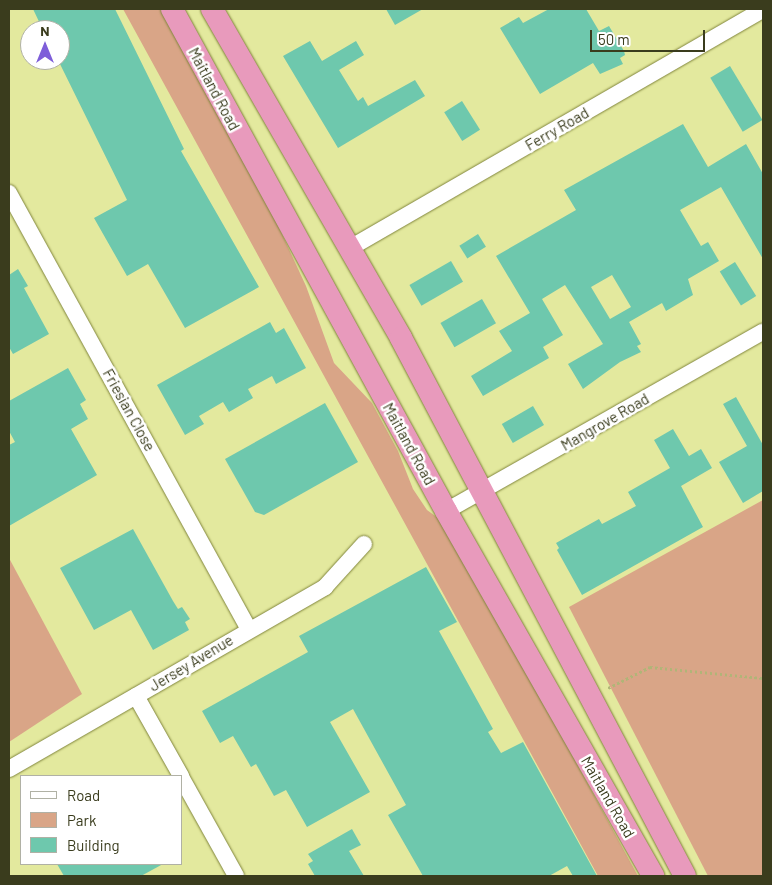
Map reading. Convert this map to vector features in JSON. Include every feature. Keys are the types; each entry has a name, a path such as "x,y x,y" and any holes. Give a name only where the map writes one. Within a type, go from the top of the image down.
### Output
{"highway":[{"name":"Maitland Road","path":"172,9 446,511 653,876"},
{"name":"Maitland Road","path":"212,9 350,248 484,490 685,876"}],"street":[{"name":"Ferry Road","path":"350,248 763,10"},
{"name":"Friesian Close","path":"9,193 248,628"},
{"name":"Mangrove Road","path":"446,511 763,332"},
{"name":"Jersey Avenue","path":"9,769 136,696 248,628 325,587 364,544"},
{"path":"136,696 180,775"},
{"path":"182,779 236,876"}],"path":[{"path":"591,696 650,668 763,678"}],"green space":[{"path":"123,9 160,9 268,204 306,286 334,363 372,403 398,451 413,489 427,510 446,524 638,876 598,876"},
{"path":"763,500 763,876 708,876 569,607"},
{"path":"9,558 82,694 9,742"}],"building":[{"path":"33,9 115,9 184,149 181,151 259,287 185,328 148,264 127,276 94,218 127,200 63,70 70,70 70,20 38,20"},
{"path":"386,9 423,9 395,25"},
{"path":"549,9 586,9 599,31 609,26 624,51 625,55 620,58 623,64 600,74 593,63 540,94 500,28 519,17 523,23"},
{"path":"310,41 322,61 356,41 364,55 339,70 358,101 363,97 368,106 415,80 425,96 338,148 283,56"},
{"path":"730,66 762,120 743,132 710,78"},
{"path":"462,101 480,130 462,141 444,112"},
{"path":"683,124 708,167 746,144 763,174 763,259 721,187 680,210 701,246 708,242 719,261 688,279 693,295 666,311 662,303 629,322 641,344 637,346 641,352 620,362 583,389 568,364 603,344 565,285 542,299 563,335 543,347 549,358 483,396 471,376 512,351 499,331 530,313 496,256 576,210 564,190","holes":["612,275 631,307 610,319 591,287"]},
{"path":"478,234 486,247 467,258 459,246"},
{"path":"451,261 463,282 421,306 409,285"},
{"path":"735,262 756,296 741,305 720,272"},
{"path":"18,269 28,286 24,288 49,334 13,354 9,347 9,275"},
{"path":"482,299 496,323 454,347 440,323"},
{"path":"270,322 276,333 284,328 306,368 276,384 272,376 248,389 253,398 229,412 223,402 199,416 204,424 185,435 157,385"},
{"path":"68,368 86,400 80,404 88,419 71,429 97,475 9,526 9,445 15,442 9,431 9,401"},
{"path":"736,397 763,445 763,491 743,503 719,462 747,446 723,404"},
{"path":"325,403 358,462 264,515 255,512 225,459"},
{"path":"533,406 544,425 513,443 502,424"},
{"path":"673,429 689,456 701,449 712,468 681,486 703,527 582,595 557,550 559,548 556,543 599,519 602,524 636,506 628,492 670,468 654,440"},
{"path":"133,529 178,609 182,607 190,619 185,622 189,630 153,650 131,610 94,630 60,568"},
{"path":"426,567 457,622 439,631 493,729 488,732 501,753 523,742 597,876 573,876 567,866 549,876 423,876 388,815 406,805 353,709 330,722 370,792 307,827 286,790 274,796 256,764 251,767 233,736 220,743 202,711 308,652 299,636"},
{"path":"352,829 361,845 349,851 364,876 315,876 308,864 313,861 308,854"},
{"path":"58,865 161,865 141,876 64,876"}]}
